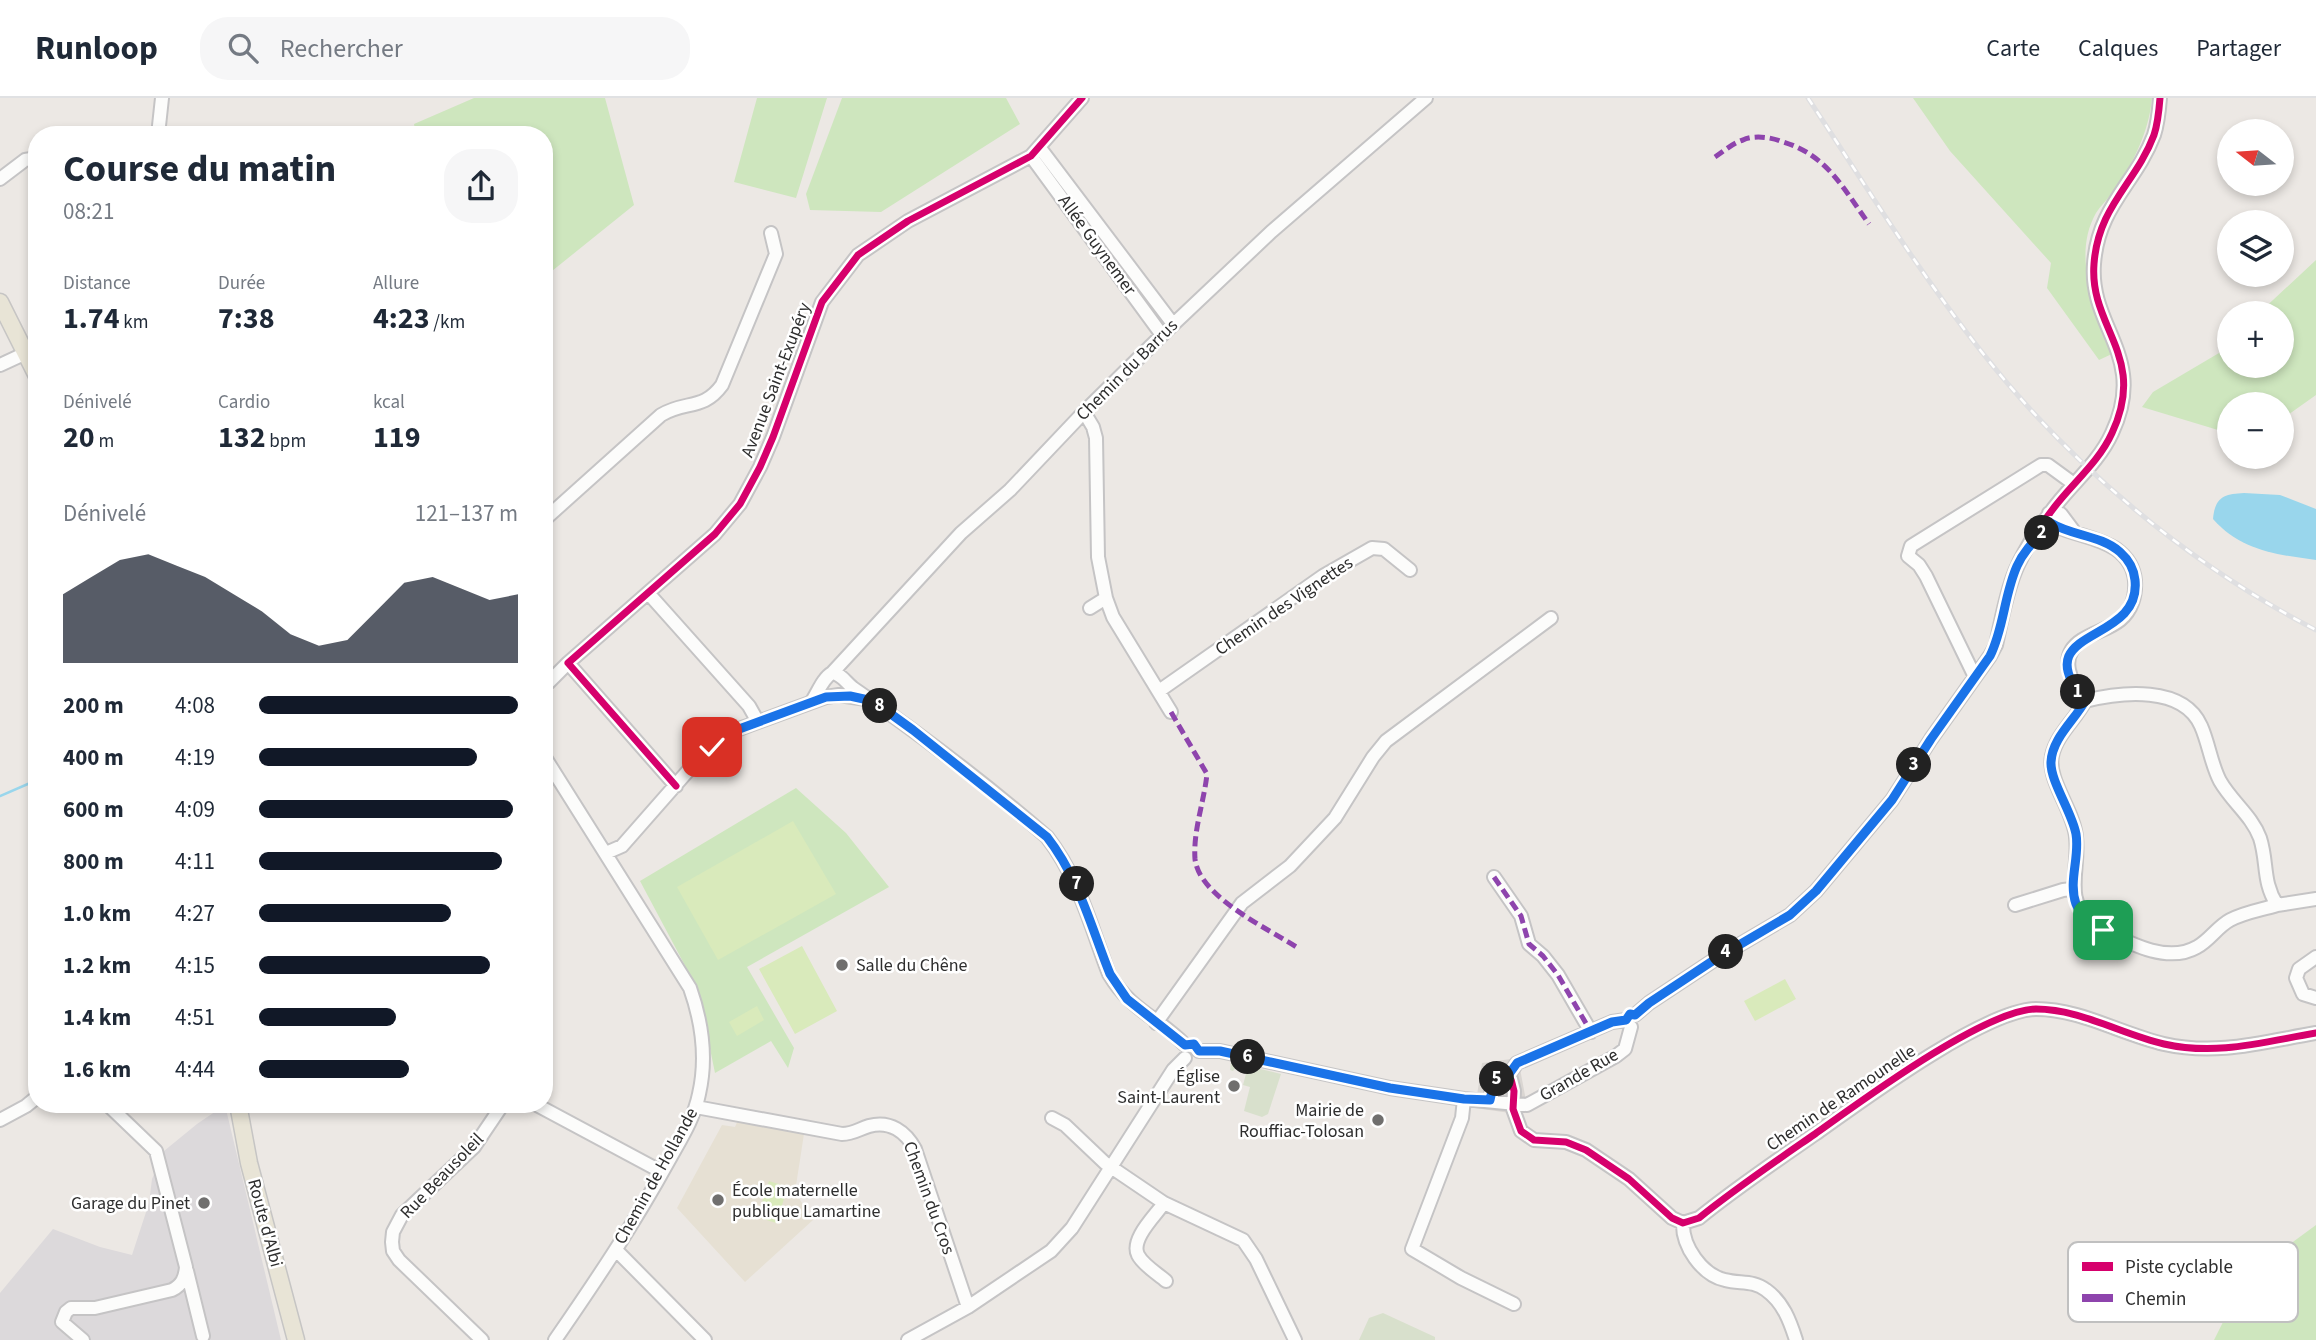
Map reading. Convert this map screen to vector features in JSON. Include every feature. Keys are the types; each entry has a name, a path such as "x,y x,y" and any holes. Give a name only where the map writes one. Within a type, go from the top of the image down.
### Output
{"main road":[{"path":"0,302 28,357"},
{"name":"Route d'Albi","path":"240,1113 249,1163 296,1340"}],"street":[{"path":"159,126 162,98"},
{"name":"Avenue Saint-Exupéry","path":"553,678 715,534 740,504 773,437 822,302 858,255 908,221 1036,152 1083,98"},
{"name":"Chemin du Barrus","path":"840,677 846,661 961,533 1010,490 1173,324 1271,232 1426,98"},
{"path":"1507,1077 1517,1063 1612,1022 1631,1021 1649,1003 1717,958 1790,915 1810,898 1892,800 1975,677 1996,645 2018,564 2074,484 2102,450 2119,414 2124,390 2123,366 2094,281 2093,268 2098,235 2114,200 2153,137 2160,98"},
{"name":"Allée Guynemer","path":"1036,152 1173,324"},
{"name":"Allée Guynemer","path":"1036,152 1162,335"},
{"path":"0,179 28,160"},
{"path":"553,512 661,415 674,407 705,403 714,397 722,385 776,254 771,233"},
{"path":"0,365 26,353"},
{"path":"1084,412 1096,438 1098,557 1106,598 1113,617 1171,712"},
{"path":"1975,677 1926,576 1919,565 1908,556 1911,546 1973,510 2040,465 2048,465 2074,484"},
{"path":"2053,516 2073,530 2108,544 2121,553 2131,566 2135,585 2134,597 2125,615 2119,621 2080,641 2070,655 2068,672 2085,701"},
{"name":"Chemin des Vignettes","path":"1159,691 1323,576 1372,548 1384,550 1410,570"},
{"path":"649,594 750,706 758,722"},
{"path":"1090,608 1106,598"},
{"path":"1156,1023 1242,904 1290,866 1335,818 1386,741 1551,618"},
{"path":"568,663 676,786"},
{"path":"812,701 825,677 840,677 913,730 1047,837 1073,876 1115,985 1127,999 1156,1023 1185,1045 1194,1044 1199,1051"},
{"path":"606,853 622,846 676,786 731,732 812,701 836,695 845,689 840,677"},
{"path":"823,685 826,692 873,701"},
{"path":"2277,905 2266,886 2261,842 2257,831 2219,778 2202,726 2188,708 2168,697 2156,695 2085,701 2055,746 2051,764 2076,836 2073,888 2079,910 2091,923 2145,948 2168,953 2190,951 2207,941 2228,921 2277,905 2316,899"},
{"name":"Chemin de Hollande","path":"553,771 682,974 695,1003 703,1054 696,1107 616,1250 555,1340"},
{"path":"1494,877 1518,909 1527,929 1529,944 1558,975 1591,1032"},
{"path":"2015,905 2073,888"},
{"path":"2316,957 2299,969 2296,978 2303,994 2316,998"},
{"name":"Chemin de Ramounelle","path":"1683,1223 1699,1218 1871,1094 1948,1046 2003,1017 2036,1009 2062,1012 2162,1044 2205,1050 2316,1034"},
{"name":"Grande Rue","path":"1513,1103 1527,1105 1616,1056 1625,1049 1631,1021"},
{"name":"Chemin de Ramounelle","path":"2281,1039 2316,1026"},
{"path":"1185,1045 1182,1050 1185,1058"},
{"path":"1199,1051 1220,1051 1390,1088 1513,1103"},
{"path":"1185,1058 1194,1060 1199,1051"},
{"path":"908,1340 968,1307 1051,1251 1072,1228 1173,1070 1185,1058"},
{"path":"1490,1100 1494,1082 1502,1076 1507,1077 1513,1085 1513,1103 1521,1131 1534,1140 1566,1142 1586,1150 1629,1179 1672,1218 1683,1223 1684,1239 1688,1248 1706,1270 1722,1280 1753,1282 1780,1302 1796,1340"},
{"path":"1464,1099 1462,1118 1412,1249 1514,1304"},
{"path":"0,1120 28,1104"},
{"name":"Chemin du Cros","path":"696,1107 842,1134 852,1134 874,1125 901,1130 915,1149 968,1307"},
{"path":"116,1113 156,1151 203,1336"},
{"name":"Rue Beausoleil","path":"482,1340 399,1261 393,1251 393,1232 402,1215 474,1147 497,1113"},
{"path":"552,1113 662,1172"},
{"path":"1052,1118 1065,1125 1111,1167 1164,1203 1243,1240 1256,1259 1295,1340"},
{"path":"1164,1203 1137,1241 1136,1249 1138,1257 1166,1281"},
{"path":"616,1250 705,1340"},
{"path":"83,1340 62,1322 71,1308 95,1308 172,1290 183,1281 186,1267"}],"shaded area":[{"path":"1518,1058 1527,1106 1517,1114 1475,1108 1482,1063"},
{"path":"213,1113 227,1113 281,1340 0,1340 0,1293 53,1229 100,1247 132,1255 149,1203 152,1179 164,1151"},
{"path":"738,1120 804,1134 795,1192 813,1220 745,1282 677,1208 722,1125 735,1127"}],"green space":[{"path":"474,98 605,98 634,205 553,270 553,126 414,124"},
{"path":"757,98 827,98 796,198 734,182"},
{"path":"842,98 1006,98 1020,124 881,212 810,210 806,194"},
{"path":"1913,98 2152,98 2139,147 2111,195 2096,213 2086,248 2089,284 2114,353 2099,360 2047,288 2051,263 1950,151"},
{"path":"2316,260 2316,395 2294,411 2294,392 2217,392 2217,430 2142,407 2153,392 2217,354 2217,378 2294,378 2294,301 2272,301 2287,287 2294,287 2294,280"},
{"path":"796,788 846,833 889,887 747,967 794,1048 788,1068 771,1041 715,1073 698,990 640,881"},
{"path":"793,821 836,894 718,960 677,887"},
{"path":"802,946 837,1011 795,1034 759,969"},
{"path":"1785,979 1796,999 1755,1021 1744,1001"},
{"path":"757,1006 764,1020 737,1036 729,1022"},
{"path":"1231,1062 1281,1074 1268,1114 1262,1117 1244,1111 1250,1087 1243,1085 1247,1070 1238,1065 1233,1071 1230,1070"},
{"path":"769,1181 788,1187 776,1223 757,1217"},
{"path":"2316,1225 2316,1340 2214,1340 2223,1322 2298,1322 2298,1242 2293,1242"},
{"path":"1383,1313 1435,1337 1435,1340 1359,1340 1369,1318"}],"water":[{"path":"2231,494 2280,495 2316,509 2316,560 2287,556 2247,544 2235,538 2213,519 2218,501"}],"waterway":[{"path":"0,796 28,784"}],"railway":[{"path":"1808,98 1935,290 1981,351 2053,434 2093,472 2177,543 2268,603 2316,630"}],"marked path":[{"path":"1715,157 1736,143 1752,137 1771,138 1796,147 1822,163 1869,224"},
{"path":"1171,712 1207,774 1196,838 1195,859 1199,873 1209,886 1237,911 1298,948"},
{"path":"1494,877 1521,916 1529,944 1558,975 1591,1032"},
{"path":"1507,1077 1517,1063 1612,1022 1626,1020"}],"cycle path":[{"path":"676,786 568,663 715,534 740,504 773,437 822,302 858,255 908,221 1031,156 1082,98"},
{"path":"1635,1015 1717,958 1790,915 1816,891 1892,800 1990,656 1996,645 2010,585 2024,552 2050,513 2106,444 2121,406 2124,383 2121,363 2100,307 2094,264 2097,244 2110,210 2138,167 2154,135 2160,98"},
{"path":"1490,1100 1496,1080 1502,1076 1511,1079 1514,1091 1513,1109 1521,1131 1534,1140 1566,1142 1586,1150 1629,1179 1672,1218 1683,1223 1699,1218 1756,1175 1923,1060 1986,1024 2013,1013 2036,1009 2069,1013 2148,1040 2203,1049 2240,1046 2316,1033"}],"place":[{"name":"Salle du Chêne","path":"842,965"},
{"name":"Église Saint-Laurent","path":"1234,1086"},
{"name":"Mairie de Rouffiac-Tolosan","path":"1378,1120"},
{"name":"École maternelle publique Lamartine","path":"718,1200"},
{"name":"Garage du Pinet","path":"204,1203"}],"route":[{"path":"712,747 731,732 826,697 839,695 873,701 1047,837 1073,876 1115,985 1140,1011 1185,1045 1191,1043 1197,1045 1199,1051 1220,1051 1390,1088 1464,1099 1490,1100 1494,1082 1502,1076 1507,1077 1517,1063 1612,1022 1626,1020 1630,1014 1635,1015 1717,958 1790,915 1816,891 1881,815 1990,656 1996,645 2018,564 2033,541 2051,523 2116,548 2127,558 2134,576 2134,597 2125,615 2119,621 2080,641 2070,655 2068,672 2085,701 2078,715 2059,738 2051,764 2076,836 2073,888 2076,902 2084,918 2103,930"}]}
